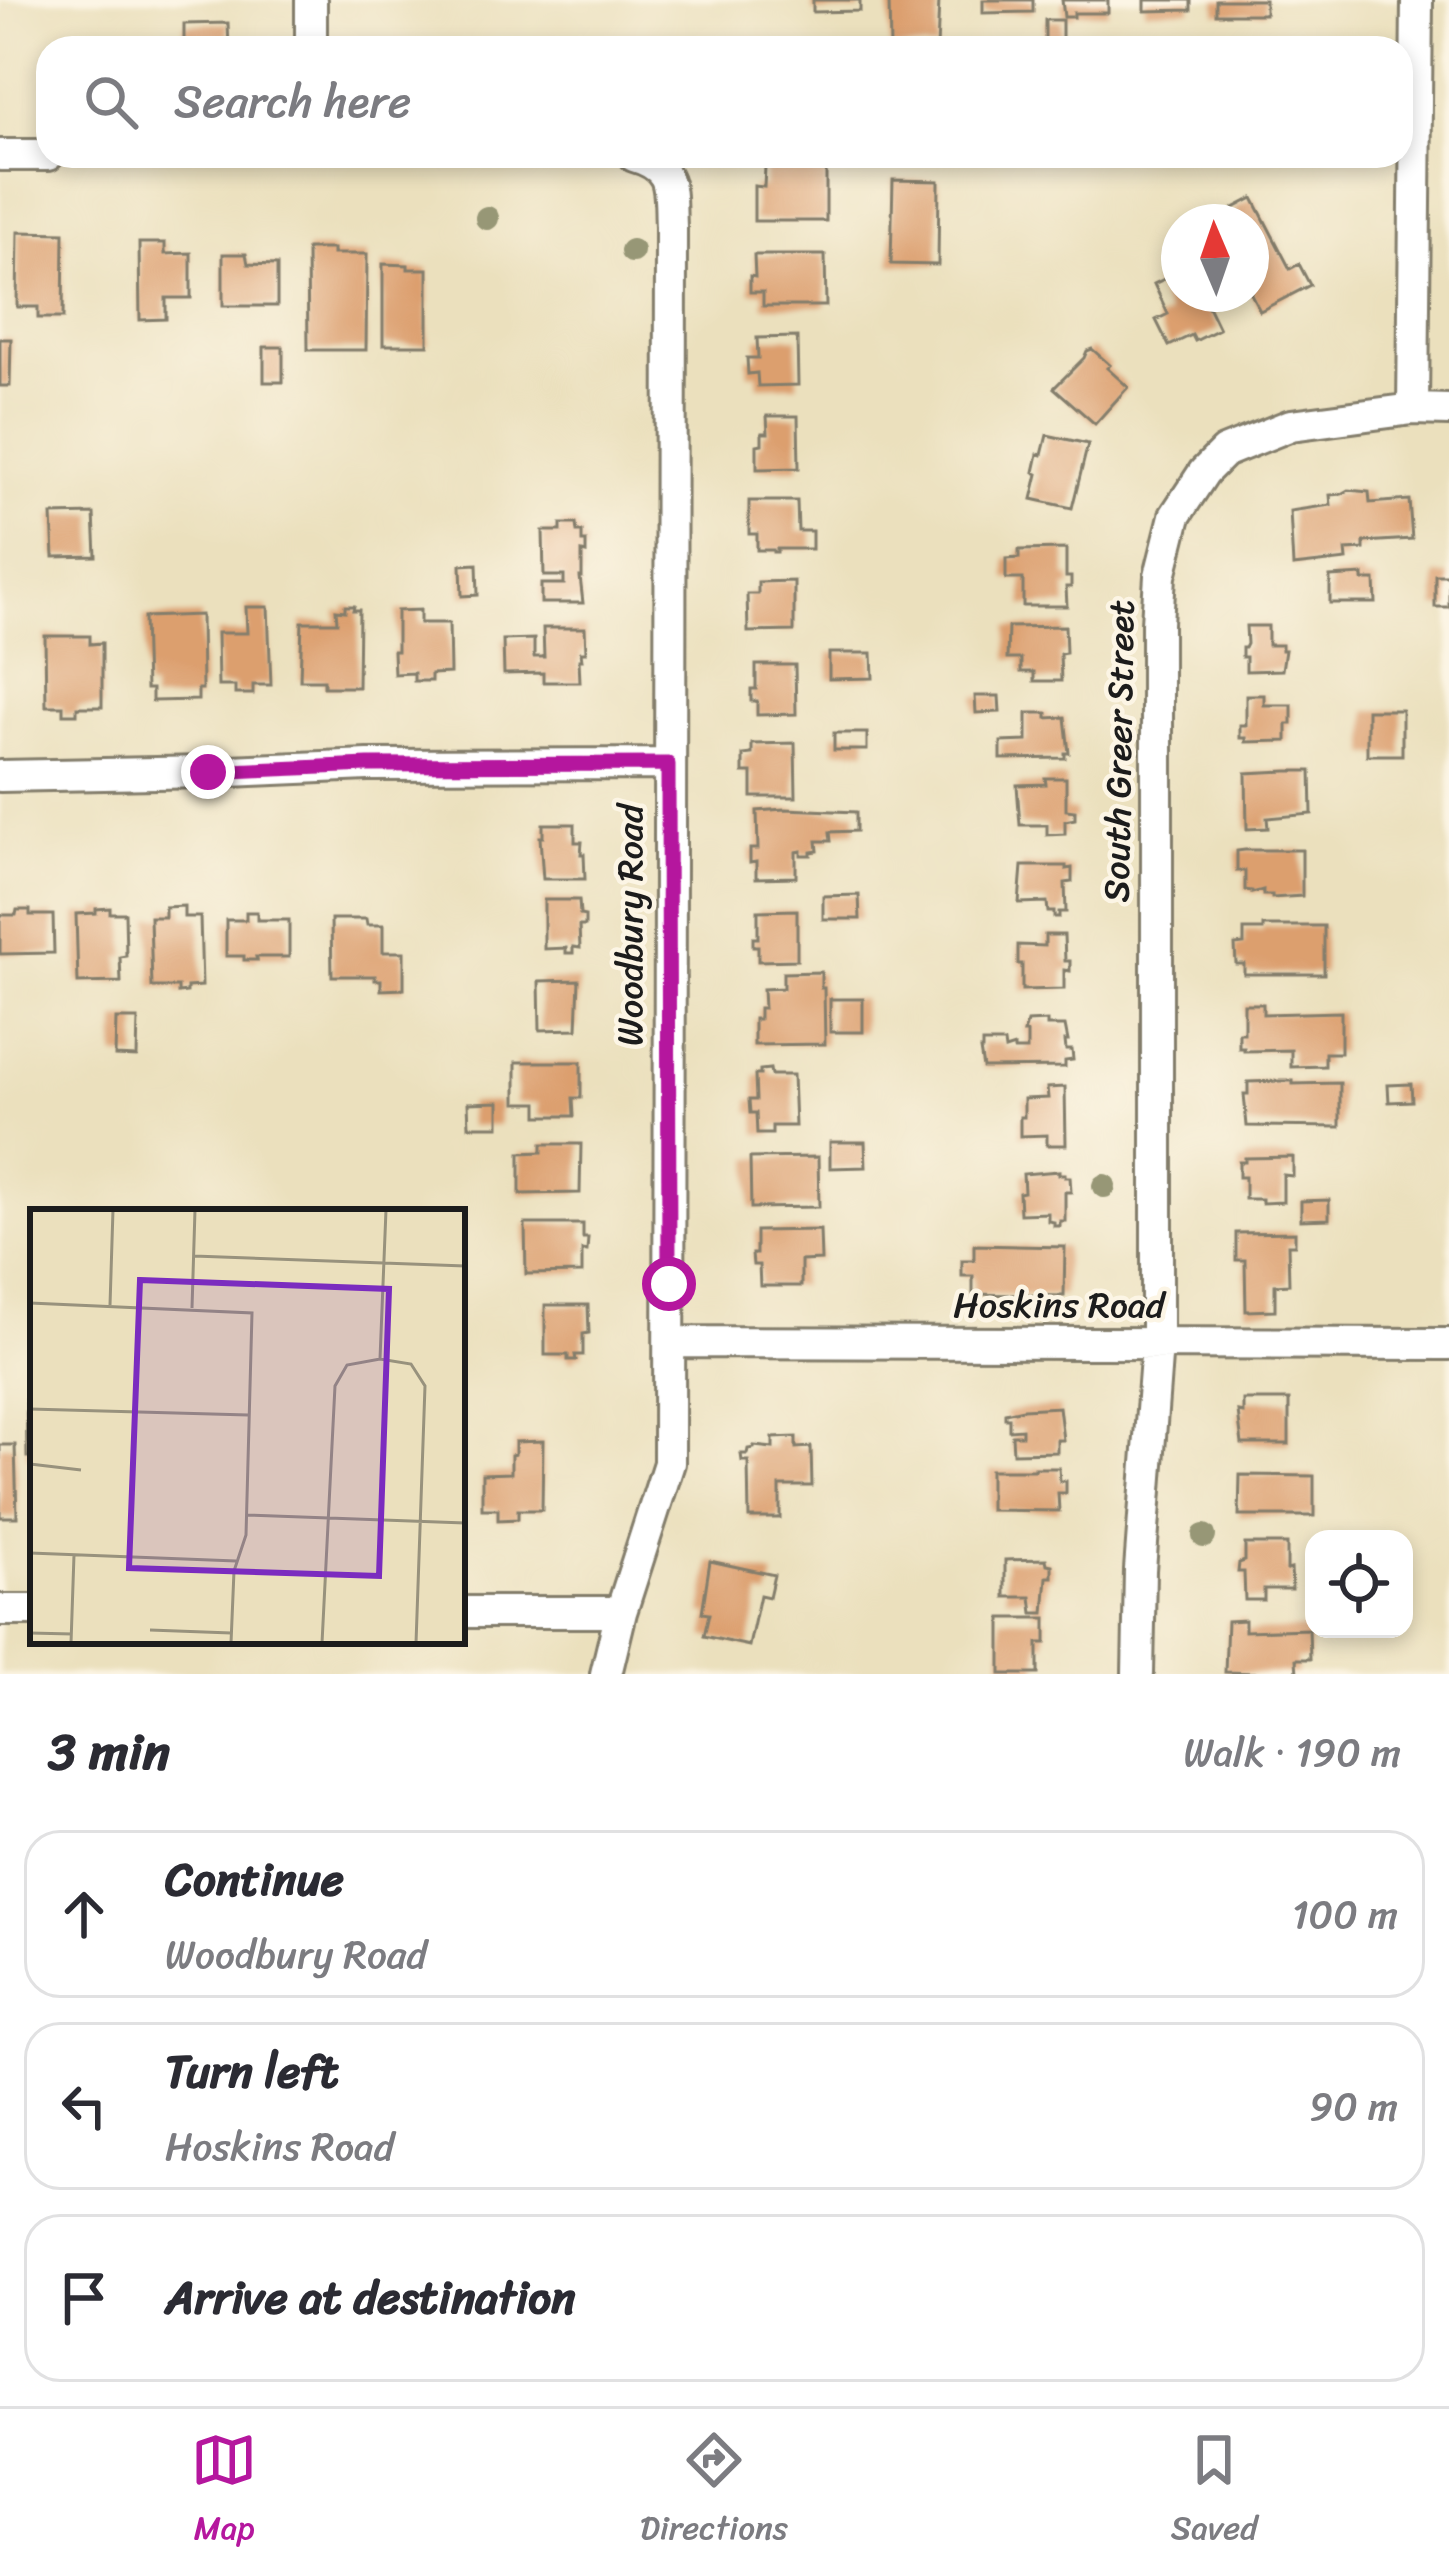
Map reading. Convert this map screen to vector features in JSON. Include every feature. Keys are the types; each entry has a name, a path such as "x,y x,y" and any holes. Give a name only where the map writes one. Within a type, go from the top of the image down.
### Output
{"street":[{"path":"311,0 311,36"},
{"path":"1413,410 1417,0"},
{"path":"0,154 36,155"},
{"name":"Woodbury Road","path":"606,1674 669,1462 671,227 669,187 653,168"},
{"name":"South Greer Street","path":"1138,1674 1140,1570 1157,1344 1157,623 1166,545 1184,498 1224,452 1291,425 1449,410"},
{"path":"0,776 368,765 668,764"},
{"name":"Hoskins Road","path":"670,1342 1449,1344"},
{"path":"465,1612 621,1612"}],"building":[{"path":"813,0 860,0 860,11 813,12"},
{"path":"889,0 939,0 938,36 890,36"},
{"path":"983,0 1033,0 1033,12 983,13"},
{"path":"1062,0 1108,0 1108,13 1064,17"},
{"path":"1145,0 1191,0 1191,10 1145,11"},
{"path":"1216,0 1265,0 1265,14 1216,14"},
{"path":"1045,20 1062,20 1062,36 1045,36"},
{"path":"228,23 229,36 184,36 184,24"},
{"path":"765,168 826,168 826,221 754,221 754,186 764,187"},
{"path":"893,180 939,181 938,265 891,264"},
{"path":"1269,229 1290,269 1299,264 1310,285 1269,306"},
{"path":"18,232 64,233 63,318 38,318 38,307 17,307"},
{"path":"139,243 165,243 165,254 191,253 191,298 166,298 166,319 140,320"},
{"path":"307,249 367,254 366,350 308,350"},
{"path":"223,254 246,254 248,264 277,265 277,306 223,306"},
{"path":"754,255 825,255 826,306 763,306 763,292 750,292"},
{"path":"383,264 428,269 428,345 383,345"},
{"path":"1211,312 1219,329 1195,341 1192,335 1169,346 1156,320 1168,314"},
{"path":"797,337 798,385 758,386 757,373 748,374 747,358 758,358 757,338"},
{"path":"0,339 11,339 10,386 0,386"},
{"path":"264,347 283,347 283,382 264,382"},
{"path":"1092,349 1128,387 1095,424 1054,388"},
{"path":"767,416 798,416 799,468 757,469 757,445 762,444 762,433 768,433"},
{"path":"1047,435 1088,444 1072,508 1032,499 1038,454 1042,455"},
{"path":"1369,492 1370,503 1409,500 1412,539 1364,542 1364,549 1346,550 1347,560 1293,566 1290,511 1331,505 1330,495"},
{"path":"749,501 797,501 798,531 812,531 812,549 757,550 757,534 749,534"},
{"path":"94,514 96,556 54,557 52,515"},
{"path":"561,524 576,524 586,542 580,577 583,603 541,603 541,584 564,584 564,576 544,576 543,531 561,531"},
{"path":"1066,549 1066,577 1071,577 1067,606 1023,606 1023,579 1006,579 1006,559 1019,558 1019,550"},
{"path":"477,564 478,595 462,596 461,565"},
{"path":"1363,575 1363,580 1375,580 1376,603 1330,603 1330,577"},
{"path":"1435,575 1449,575 1449,607 1435,607"},
{"path":"794,581 794,631 748,632 747,594 758,594 758,582"},
{"path":"345,606 359,610 358,687 324,687 324,680 300,680 302,622 337,622 336,610 345,611"},
{"path":"246,607 268,607 271,685 253,685 253,694 235,694 235,686 218,686 217,633 247,633"},
{"path":"420,610 420,623 449,623 450,673 431,674 431,681 414,681 414,673 394,674 397,611"},
{"path":"201,615 202,689 198,689 198,700 152,701 152,689 146,689 144,617"},
{"path":"1065,626 1061,681 1034,681 1034,672 1021,672 1021,659 1007,659 1008,627"},
{"path":"1246,626 1268,626 1268,645 1282,645 1285,650 1282,670 1246,671 1242,648 1247,644"},
{"path":"543,628 585,628 580,682 543,682 543,673 504,674 503,640 534,639 534,657 544,657"},
{"path":"45,636 90,636 90,644 102,643 102,707 77,707 77,714 63,714 63,706 46,706"},
{"path":"829,653 872,653 873,678 829,679"},
{"path":"756,665 795,665 796,714 757,715 757,701 751,701"},
{"path":"1246,695 1264,695 1264,705 1292,705 1287,741 1246,742 1240,738 1240,725 1246,725"},
{"path":"975,696 999,696 1000,712 976,713"},
{"path":"1367,710 1402,710 1402,755 1367,755"},
{"path":"1027,713 1065,717 1069,753 1065,758 1001,759 1001,742 1027,741"},
{"path":"834,733 867,733 867,750 834,750"},
{"path":"795,743 796,797 752,797 752,773 743,773 743,755 752,754 752,744"},
{"path":"1311,771 1312,814 1267,818 1268,828 1247,829 1246,773"},
{"path":"1045,778 1066,778 1066,810 1075,811 1075,819 1065,821 1065,834 1047,835 1047,825 1020,825 1017,785 1046,784"},
{"path":"757,811 856,812 856,831 830,832 831,841 817,841 818,851 811,855 796,852 796,877 756,878 750,849 758,849"},
{"path":"543,824 575,824 575,842 582,842 585,879 543,879"},
{"path":"1302,850 1302,896 1272,898 1263,895 1263,890 1245,890 1245,871 1237,871 1237,851"},
{"path":"1022,866 1072,868 1072,882 1065,883 1066,912 1054,917 1047,902 1019,903"},
{"path":"859,895 860,919 823,919 823,896"},
{"path":"544,900 579,900 585,926 579,926 580,948 573,947 573,953 566,953 566,948 544,949"},
{"path":"184,906 184,917 200,917 202,986 178,993 178,987 152,987 150,917 165,917 165,907"},
{"path":"110,908 110,913 125,913 121,982 78,983 76,914"},
{"path":"17,910 53,915 54,953 0,954 0,915 16,915"},
{"path":"797,910 797,960 758,961 753,938 758,938 758,911"},
{"path":"246,912 257,912 257,920 289,920 289,957 244,960 244,956 226,956 226,920 246,920"},
{"path":"331,919 366,919 367,925 383,925 383,952 404,952 404,989 381,990 381,980 375,976 332,976"},
{"path":"1263,926 1324,926 1324,974 1244,974 1244,964 1236,964 1235,945 1244,944 1244,930 1263,930"},
{"path":"1045,935 1064,935 1070,971 1064,970 1064,989 1022,990 1018,945 1045,946"},
{"path":"821,972 825,1044 754,1045 754,1019 759,1019 759,1008 764,1008 763,989 783,988 783,973"},
{"path":"579,980 577,1029 540,1030 539,981"},
{"path":"830,999 863,999 863,1032 830,1032"},
{"path":"1244,1004 1263,1004 1263,1014 1341,1012 1341,1053 1325,1053 1325,1066 1291,1067 1291,1050 1244,1051 1239,1048 1239,1033 1244,1033"},
{"path":"116,1019 138,1019 137,1057 115,1056"},
{"path":"1047,1021 1047,1026 1065,1026 1066,1050 1072,1050 1073,1060 1065,1061 1065,1067 983,1068 982,1043 1027,1050 1027,1022"},
{"path":"516,1062 581,1062 581,1098 573,1098 574,1116 538,1116 538,1103 516,1103"},
{"path":"770,1069 771,1075 793,1075 795,1126 772,1126 772,1134 757,1134 756,1113 750,1113 749,1100 756,1100 755,1075"},
{"path":"1248,1082 1340,1083 1340,1127 1247,1126 1244,1094 1248,1094"},
{"path":"1411,1084 1412,1101 1389,1102 1388,1085"},
{"path":"1065,1087 1066,1145 1047,1145 1047,1135 1020,1136 1024,1099 1048,1098 1047,1088"},
{"path":"499,1102 499,1126 469,1126 468,1103"},
{"path":"830,1142 865,1142 866,1167 830,1168"},
{"path":"542,1144 581,1144 580,1193 520,1194 520,1153 542,1152"},
{"path":"818,1157 819,1207 751,1208 750,1158"},
{"path":"1293,1157 1293,1176 1283,1175 1283,1202 1245,1199 1239,1162"},
{"path":"1059,1171 1070,1177 1065,1221 1054,1226 1048,1213 1020,1214 1023,1174"},
{"path":"1329,1200 1329,1219 1301,1220 1301,1201"},
{"path":"525,1224 583,1224 583,1238 588,1238 587,1251 582,1250 582,1273 526,1274"},
{"path":"820,1230 821,1260 801,1261 801,1286 760,1286 759,1265 753,1265 752,1254 756,1254 756,1231"},
{"path":"1295,1232 1295,1245 1288,1245 1289,1284 1275,1285 1275,1310 1246,1311 1245,1260 1236,1260 1236,1233"},
{"path":"974,1245 1065,1247 1064,1296 973,1294 973,1276 962,1276 962,1260 974,1260"},
{"path":"545,1305 588,1305 589,1333 583,1334 583,1355 575,1355 576,1360 568,1360 568,1355 545,1355"},
{"path":"30,1394 30,1457 27,1457 26,1395"},
{"path":"1243,1400 1289,1400 1289,1444 1242,1444 1238,1412 1243,1413"},
{"path":"1059,1407 1063,1440 1057,1440 1057,1452 1013,1453 1012,1435 1022,1435 1022,1429 1009,1430 1005,1413"},
{"path":"796,1437 796,1448 811,1447 812,1486 780,1486 780,1518 749,1518 748,1461 742,1461 741,1454 754,1446 773,1448 773,1438"},
{"path":"543,1441 542,1510 518,1510 518,1519 498,1520 498,1509 482,1509 482,1474 511,1473 515,1442"},
{"path":"0,1445 15,1445 17,1517 0,1517"},
{"path":"1059,1468 1066,1493 1058,1493 1059,1511 990,1510 990,1470"},
{"path":"1240,1475 1314,1476 1314,1516 1239,1516"},
{"path":"1245,1544 1287,1544 1292,1589 1264,1589 1264,1600 1245,1600 1244,1572 1238,1572 1239,1563 1245,1561"},
{"path":"1046,1559 1052,1565 1052,1577 1047,1577 1044,1613 1033,1613 1031,1597 1005,1597 1005,1560"},
{"path":"710,1561 774,1575 769,1597 760,1595 749,1646 704,1636 709,1614 702,1613"},
{"path":"1001,1618 1046,1618 1046,1643 1038,1643 1038,1674 1001,1674"},
{"path":"1245,1620 1245,1631 1305,1629 1310,1659 1296,1659 1297,1674 1225,1672 1227,1621"}],"route":[{"path":"208,772 368,765 668,764 669,1284"}]}
